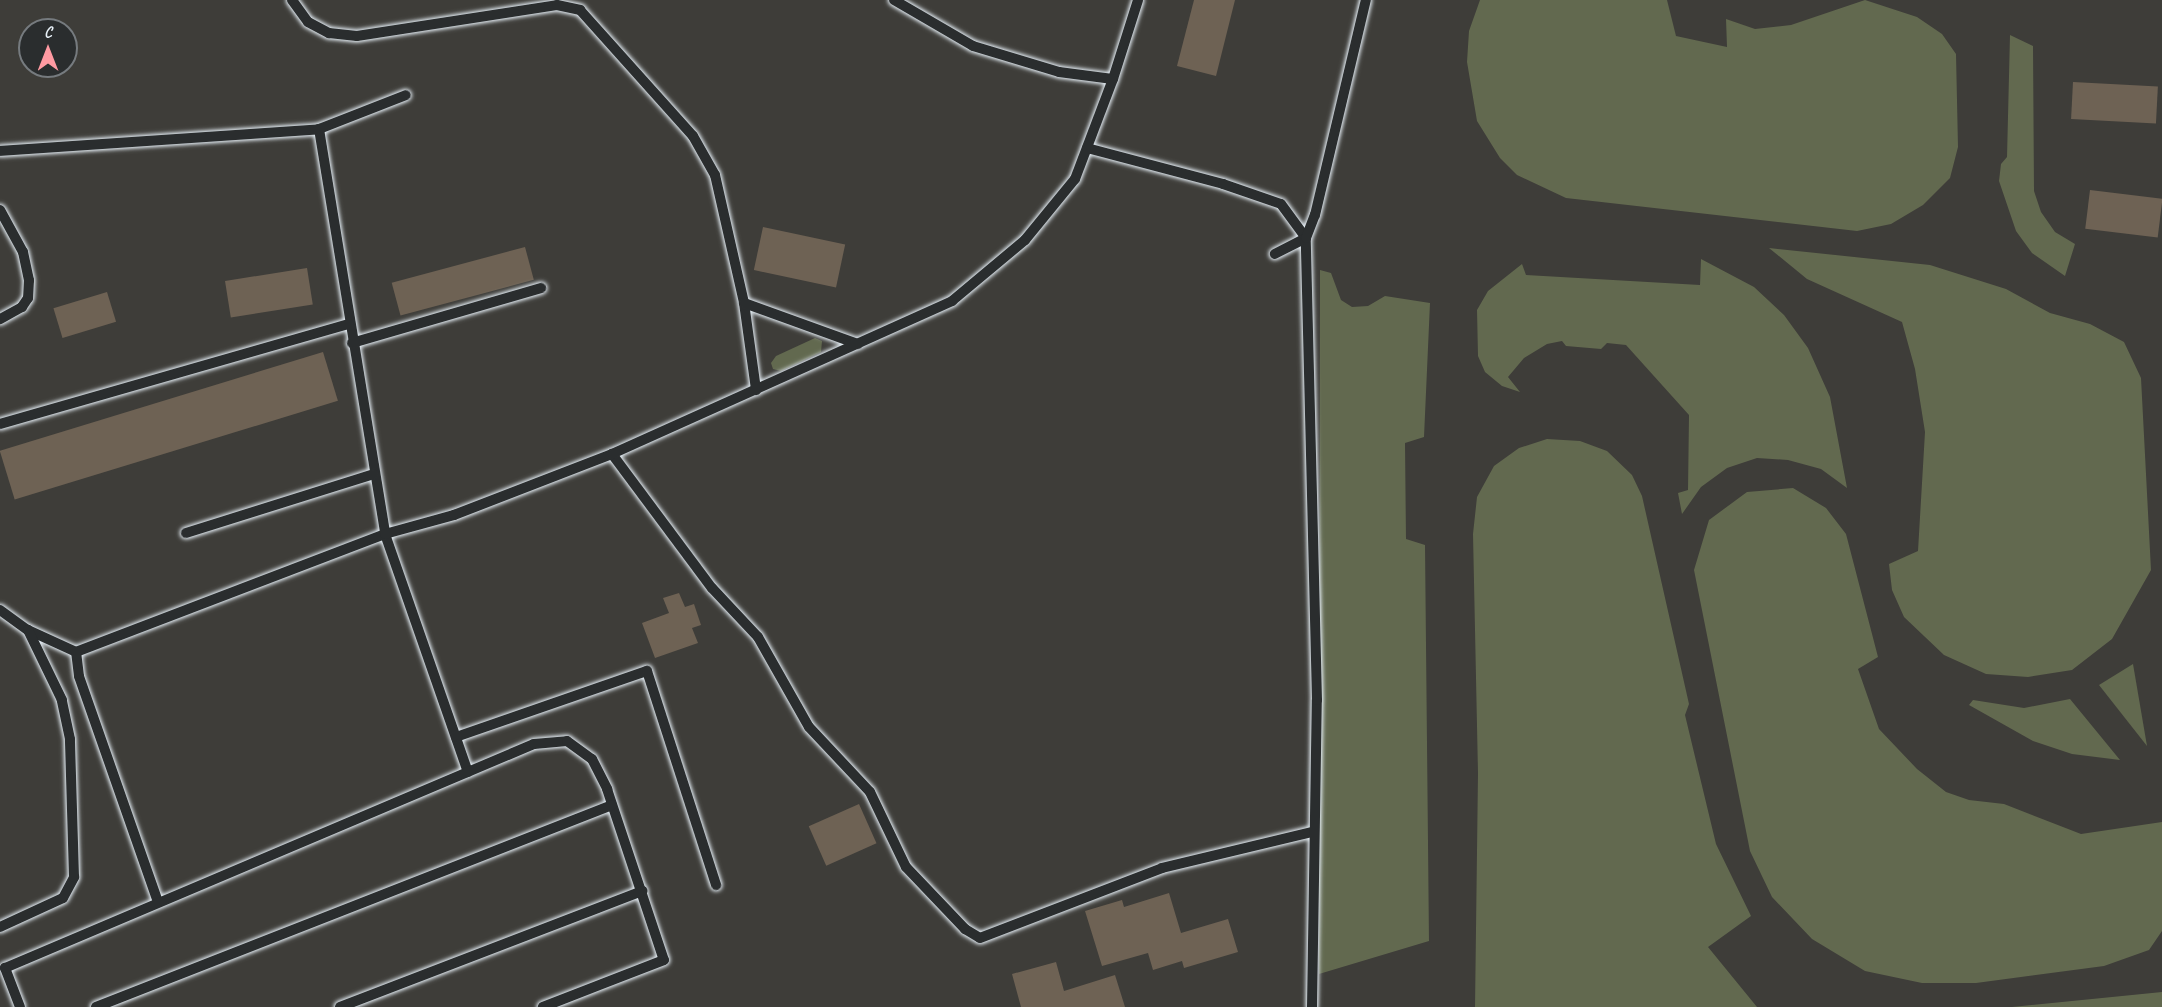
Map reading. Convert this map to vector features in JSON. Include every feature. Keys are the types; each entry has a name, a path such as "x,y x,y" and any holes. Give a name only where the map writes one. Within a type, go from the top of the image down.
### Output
{"lane":[{"path":"292,0 308,22 329,33 357,36 557,5 580,10 693,136 715,175 744,303 756,390"},
{"path":"894,0 973,46 1059,72 1113,79"},
{"path":"0,610 28,630 76,652 385,534 454,515 612,454 952,301 1025,240 1076,179 1113,79 1138,0"},
{"path":"1312,1007 1312,832 1317,700 1306,238 1315,215 1366,0"},
{"path":"0,150 319,129 406,95"},
{"path":"319,129 352,343 385,534 468,772"},
{"path":"1087,148 1281,204 1306,238"},
{"path":"0,210 23,252 30,280 28,298 22,307 0,320"},
{"path":"1275,254 1306,238"},
{"path":"352,343 541,288"},
{"path":"744,303 858,344"},
{"path":"0,424 349,324"},
{"path":"612,454 712,588 758,637 809,728 870,792 906,867 965,929 980,938 1162,868 1312,832"},
{"path":"186,533 374,474"},
{"path":"0,927 63,898 72,887 75,871 70,739 62,700 28,630"},
{"path":"76,652 79,676 158,902"},
{"path":"456,737 646,671 716,885"},
{"path":"20,1007 5,968 534,744 567,741 592,759 612,805 664,960 543,1007"},
{"path":"96,1007 612,805"},
{"path":"340,1007 642,891"}],"green space":[{"path":"1480,0 1667,0 1676,36 1727,47 1726,19 1755,29 1791,25 1865,0 1917,17 1942,34 1956,54 1958,147 1950,178 1923,205 1891,224 1857,231 1566,198 1517,175 1500,158 1477,121 1467,62 1469,31"},
{"path":"2010,35 2033,46 2034,191 2041,212 2055,232 2075,244 2065,276 2032,253 2016,231 1999,181 2001,164 2007,157"},
{"path":"1769,248 1930,265 2006,289 2050,313 2090,324 2124,342 2141,378 2151,570 2112,639 2072,670 2028,677 1986,674 1944,655 1904,617 1892,590 1889,564 1918,551 1925,432 1915,369 1902,322 1807,279"},
{"path":"1701,259 1754,287 1784,315 1808,348 1830,397 1847,488 1821,469 1788,460 1757,458 1727,468 1701,487 1682,514 1678,493 1688,490 1689,415 1626,345 1607,343 1601,349 1566,346 1562,341 1547,344 1524,358 1508,377 1520,392 1502,386 1485,372 1478,356 1477,310 1488,291 1522,264 1526,275 1700,285"},
{"path":"1320,270 1331,273 1341,300 1352,307 1368,306 1385,296 1430,303 1424,437 1405,443 1406,539 1425,545 1429,941 1319,974"},
{"path":"815,338 822,341 821,352 781,371 773,369 771,363 776,356"},
{"path":"1547,439 1580,441 1607,451 1632,475 1642,496 1689,704 1685,715 1716,844 1751,916 1708,947 1757,1007 1475,1007 1478,773 1473,534 1477,497 1494,466 1519,448"},
{"path":"1793,488 1826,508 1846,534 1878,657 1858,669 1879,729 1917,769 1946,792 1969,800 2004,804 2081,834 2162,822 2162,931 2149,950 2104,966 1976,983 1922,983 1865,971 1812,939 1772,897 1750,851 1694,570 1709,520 1747,492"},
{"path":"2133,664 2147,746 2099,685"},
{"path":"2070,699 2120,760 2072,754 2033,741 1969,705 1973,700 2024,708"},
{"path":"2162,992 2162,1007 2012,1007"}],"building":[{"path":"1194,0 1235,0 1216,76 1177,66"},
{"path":"2073,82 2158,86 2156,123 2071,119"},
{"path":"2090,190 2162,199 2158,238 2085,229"},
{"path":"763,227 845,244 836,288 754,270"},
{"path":"525,247 534,280 401,316 392,283"},
{"path":"307,268 313,305 231,318 225,281"},
{"path":"107,292 116,322 63,338 53,308"},
{"path":"323,352 338,401 15,500 0,451"},
{"path":"679,593 685,607 694,604 701,625 692,628 698,643 655,658 642,623 669,613 663,598"},
{"path":"859,804 876,843 826,866 809,826"},
{"path":"1169,893 1181,933 1228,919 1238,952 1184,968 1182,961 1153,970 1148,953 1102,966 1085,911 1122,900 1124,907"},
{"path":"1056,962 1064,991 1115,975 1125,1007 1021,1007 1012,974"}]}
